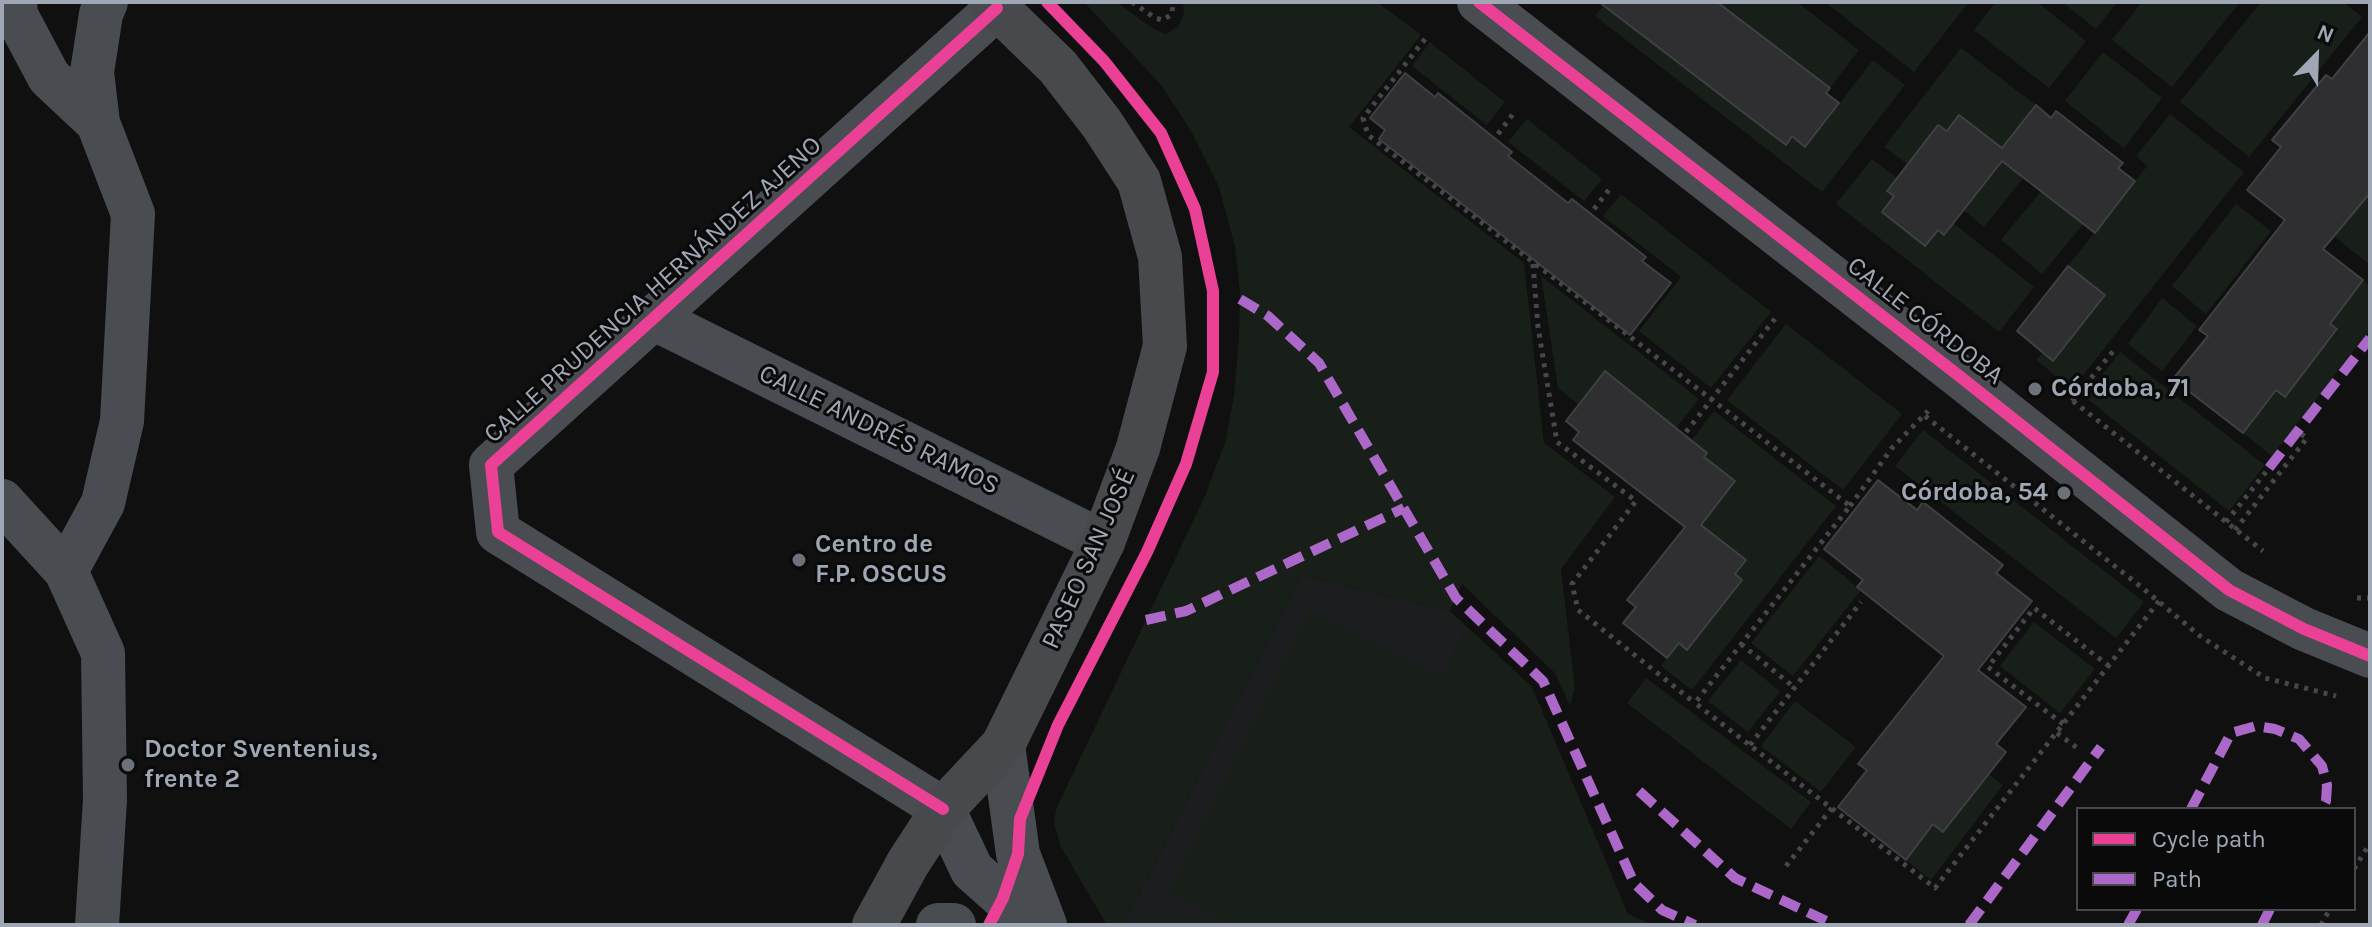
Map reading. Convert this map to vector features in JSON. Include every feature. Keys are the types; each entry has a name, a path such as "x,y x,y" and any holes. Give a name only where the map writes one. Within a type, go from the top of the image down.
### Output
{"street":[{"path":"15,2 16,15 49,77 98,123"},
{"path":"66,571 103,503 122,421 133,214 98,123 92,72 101,14 106,2"},
{"name":"CALLE CÓRDOBA","path":"1479,2 1946,365 2229,590 2304,629 2366,653"},
{"name":"CALLE PRUDENCIA HERNÁNDEZ AJENO","path":"943,809 498,532 491,465 655,319 994,5"},
{"name":"PASEO SAN JOSÉ","path":"874,925 908,863 943,809 1003,745 1103,542 1138,448 1165,346 1160,257 1139,181 1102,124 1058,67 994,5"},
{"name":"CALLE ANDRÉS RAMOS","path":"655,319 1103,542"},
{"path":"2,501 66,571 103,653 105,800 97,925"},
{"path":"1003,745 1018,854 1045,925"},
{"path":"943,809 972,870 1034,925"},
{"path":"938,925 954,925"}],"path":[{"path":"1132,2 1163,20 1172,14 1173,2"},
{"path":"1425,39 1363,118 1368,135 1850,506"},
{"path":"1498,134 1516,110"},
{"path":"1594,209 1612,186"},
{"path":"1533,263 1538,327 1557,442 1636,501 1572,584 1578,610 1935,888 2159,601"},
{"path":"1686,432 1777,316"},
{"path":"2115,349 2072,401 2258,548 2271,555"},
{"path":"1695,703 1892,448 1925,416"},
{"path":"2235,530 2307,438 2297,431"},
{"path":"2226,522 2269,468"},
{"path":"2352,597 2370,598"},
{"path":"1750,745 1861,602"},
{"path":"2063,724 1988,667 2034,608 2109,666"},
{"path":"1741,644 1795,688"},
{"path":"2057,733 2080,750"},
{"path":"1786,866 1832,808"},
{"path":"2356,866 2370,843"}],"shaded area":[{"path":"1084,2 1116,2 1165,34 1178,27 1184,13 1183,2 1377,2 1421,35 1349,127 1524,263 1544,443 1615,497 1561,569 1575,688 1570,706 1555,673 1462,584 1450,611 1302,575 1123,925 1107,925 1061,847 1054,823 1056,809 1205,496 1226,440 1234,394 1240,292 1235,247 1219,187 1191,131 1162,86"},
{"path":"1606,2 1620,18 1685,69 1692,62 1720,94 1786,145 1792,136 1806,147 1873,60 1905,85 1822,192 1595,16"},
{"path":"1717,2 1797,2 1859,50 1830,88 1764,37 1758,44"},
{"path":"1825,2 1969,2 1914,72"},
{"path":"1996,2 2037,2 2086,41 2049,88 1974,30"},
{"path":"2062,2 2117,2 2096,29"},
{"path":"2142,2 2240,2 2172,87 2112,40"},
{"path":"2261,2 2343,2 2362,17 2249,157 2180,102"},
{"path":"1430,42 1505,102 1487,125 1412,66"},
{"path":"1961,48 2036,105 2024,177 1984,227 1963,210 1995,170 2002,148 1959,115 1947,131 1938,125 1907,164 1884,147"},
{"path":"2103,52 2162,98 2124,148 2065,101"},
{"path":"2170,114 2244,172 2072,389 2036,360 2042,353 2053,361 2105,295 2068,266 2147,166 2136,156"},
{"path":"1527,119 1602,179 1584,201 1508,142"},
{"path":"1872,159 1897,178 1887,190 1894,196 1882,213 1925,246 1937,230 1944,235 1953,223 2034,287 1999,332 1836,204"},
{"path":"2370,177 2370,265 2326,230"},
{"path":"2041,191 2078,220 2090,216 2042,274 2001,240"},
{"path":"1621,194 1771,312 1711,388 1639,331 1681,277 1603,216"},
{"path":"2236,204 2271,231 2206,314 2172,286"},
{"path":"1541,276 1699,399 1676,428 1601,376 1579,405 1558,388"},
{"path":"2363,280 2370,286 2370,330 2272,456 2243,433 2276,390 2285,397 2318,340 2326,345 2338,330 2330,324"},
{"path":"2162,298 2197,326 2162,371 2128,344"},
{"path":"1786,324 1902,414 1843,490 1727,400"},
{"path":"2120,352 2265,465 2229,511 2085,397"},
{"path":"1714,411 1836,506 1692,690 1661,666 1679,643 1687,649 1742,581 1735,574 1746,560 1701,525 1735,481 1704,457 1706,453 1691,441"},
{"path":"1923,430 2144,602 2116,638 1895,466"},
{"path":"1819,556 1861,590 1793,676 1751,643"},
{"path":"1302,575 1450,611 1532,687 1628,914 1652,925 1123,925"},
{"path":"1309,610 1442,676 1466,626 1532,687 1628,914 1652,925 1233,925 1168,892"},
{"path":"2034,622 2095,669 2060,713 2000,666"},
{"path":"1741,660 1780,691 1748,732 1708,701"},
{"path":"1646,678 1811,802 1791,829 1627,703"},
{"path":"1795,701 1856,747 1821,792 1761,746"},
{"path":"1989,774 2003,785 1931,880 1906,860 1933,824 1943,831"}],"building":[{"path":"1599,2 1717,2 1830,88 1826,93 1839,103 1805,147 1792,136 1786,145"},
{"path":"2370,32 2370,193 2323,249 2363,280 2330,324 2337,329 2285,397 2276,390 2243,433 2173,379 2208,336 2199,330 2285,220 2247,190 2281,147 2272,140 2326,75 2332,79"},
{"path":"1405,73 1435,97 1438,93 1512,152 1508,156 1568,203 1572,199 1646,257 1642,261 1671,283 1630,335 1379,139 1385,130 1370,118"},
{"path":"2036,105 2051,118 2056,111 2123,163 2118,168 2135,181 2095,233 2002,161 1944,235 1938,230 1925,246 1882,212 1894,196 1887,191 1938,125 1947,131 1959,115 2002,148"},
{"path":"2068,266 2105,295 2053,361 2017,331"},
{"path":"1605,371 1707,453 1704,457 1735,481 1701,525 1746,560 1735,574 1742,580 1687,650 1679,643 1667,658 1623,623 1636,607 1627,600 1685,527 1573,440 1579,432 1566,421"},
{"path":"1878,480 1917,510 1923,502 2003,565 1996,573 2032,601 1978,670 2026,707 1996,744 2006,752 1943,832 1933,824 1906,860 1838,807 1867,770 1858,764 1944,656 1857,587 1863,580 1824,549"}],"marked path":[{"path":"1240,299 1268,316 1319,363 1456,598 1543,681 1634,883 1662,910 1695,925"},
{"path":"2269,468 2370,338"},
{"path":"1146,620 1186,611 1404,508"},
{"path":"2192,807 2231,733 2256,726 2275,729 2299,739 2322,766 2327,785 2323,807"},
{"path":"1969,925 2101,747"},
{"path":"1639,791 1735,878 1835,925"},
{"path":"2128,925 2136,911"},
{"path":"2262,925 2269,911"}],"cycle path":[{"path":"989,925 1003,898 1018,854 1020,819 1058,725 1147,552 1186,464 1213,372 1213,291 1195,209 1161,133 1104,61 1047,2"},
{"path":"1479,2 2229,590 2304,629 2370,656"},
{"path":"943,809 498,532 491,465 997,8"}],"place":[{"name":"Córdoba, 71","path":"2035,389"},
{"name":"Córdoba, 54","path":"2064,493"},
{"name":"Centro de F.P. OSCUS","path":"799,560"},
{"name":"Doctor Sventenius, frente 2","path":"128,765"}]}
